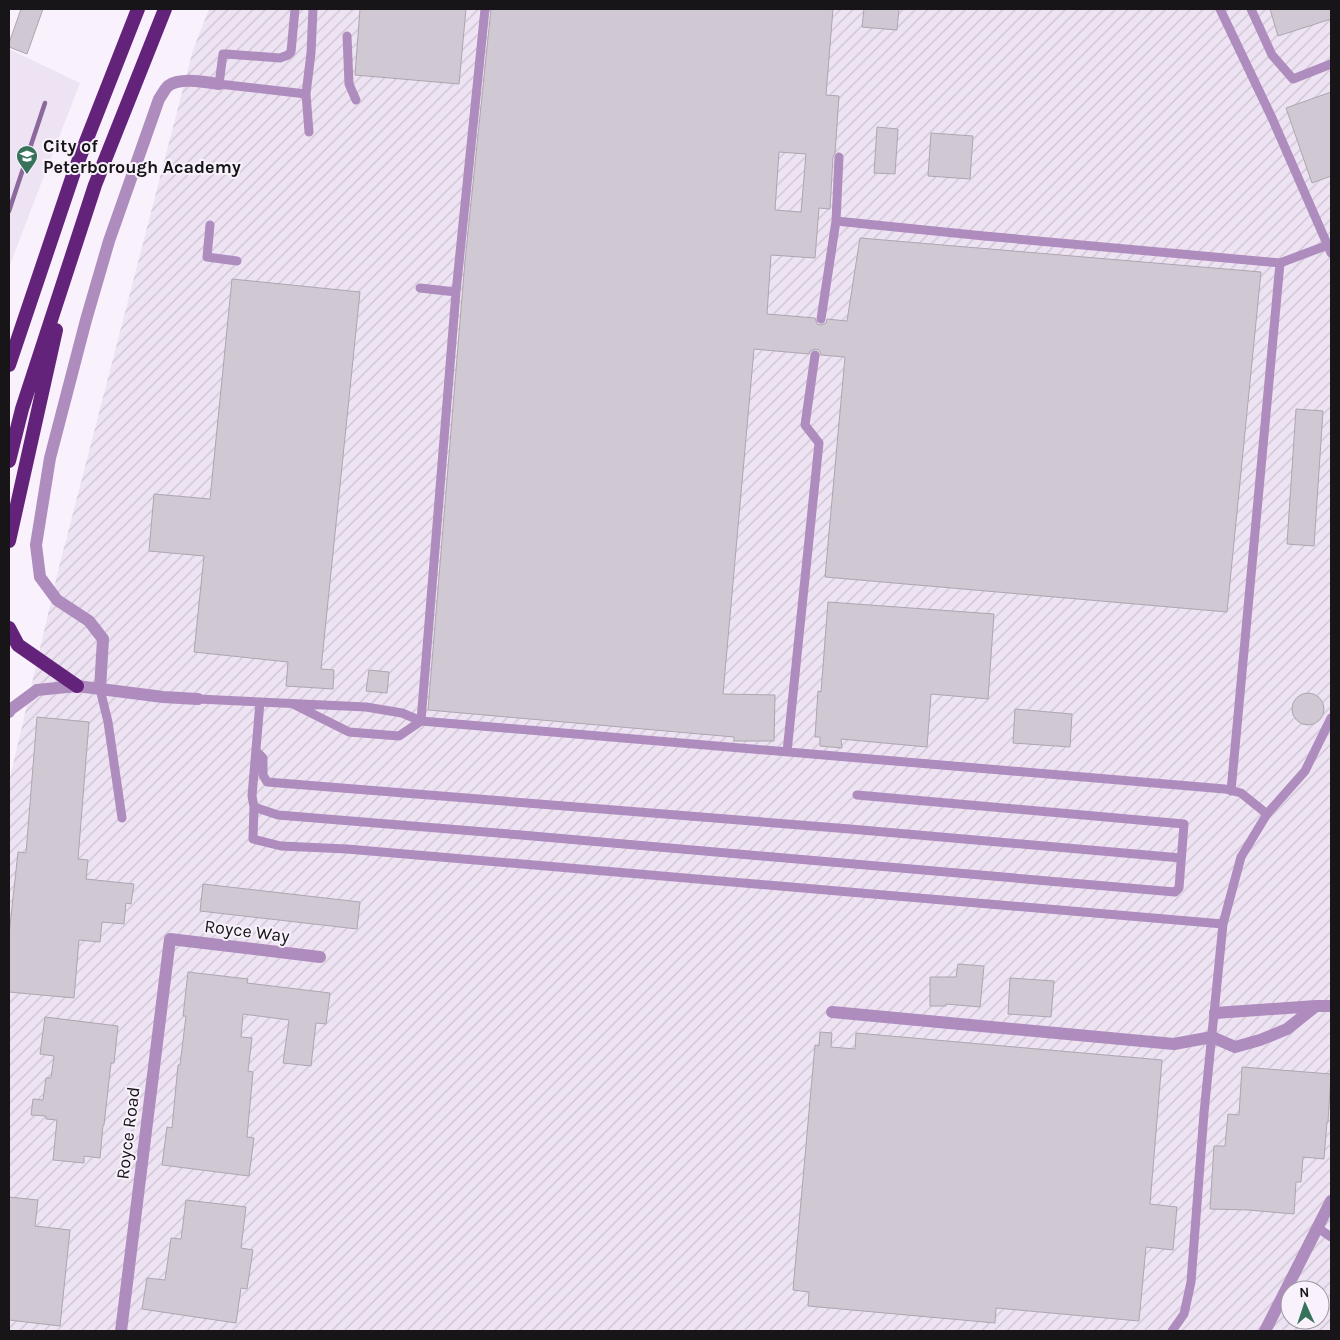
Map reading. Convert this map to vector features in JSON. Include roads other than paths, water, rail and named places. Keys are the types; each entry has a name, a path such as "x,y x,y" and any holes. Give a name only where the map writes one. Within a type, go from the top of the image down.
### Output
{"highway":[{"path":"9,365 74,172 138,9"},
{"path":"9,461 22,409 95,186 165,9"},
{"path":"9,541 74,249"},
{"path":"9,628 18,645 76,686"}],"street":[{"path":"100,689 103,638 89,620 57,600 40,577 36,545 50,458 109,241 159,100 170,84 178,81 219,84"},
{"path":"9,712 37,690 76,686 163,697 198,699"},
{"name":"Royce Way","path":"170,939 320,958"},
{"name":"Royce Road","path":"121,1331 170,939"},
{"path":"832,1012 1174,1044 1212,1037 1235,1047 1260,1040 1286,1029 1316,1006"},
{"path":"1215,1013 1331,1006"},
{"path":"1265,1331 1331,1201"}],"lane":[{"path":"294,9 291,52 280,58 223,54 219,84 306,94"},
{"path":"308,132 306,94 311,53 313,9"},
{"path":"421,721 456,292 485,9"},
{"path":"836,221 1280,263 1329,249 1272,118 1220,9"},
{"path":"1251,9 1272,55 1293,78 1331,64"},
{"path":"347,36 349,84 356,100"},
{"path":"821,319 836,221 839,157"},
{"path":"210,225 208,257 237,261"},
{"path":"1231,791 1280,263"},
{"path":"420,288 456,292"},
{"path":"787,752 819,443 805,425 815,355"},
{"path":"100,689 108,722 122,818"},
{"path":"198,699 366,707 402,713 421,721 1225,789 1241,793 1267,814"},
{"path":"260,702 252,796 254,807 253,839 281,846 347,849 1223,924"},
{"path":"289,703 349,732 399,736 421,721"},
{"path":"1172,1331 1184,1314 1191,1282 1204,1113 1223,924 1242,857 1267,814 1305,771 1331,718"},
{"path":"256,751 263,758 263,775 267,782 783,823 1181,858"},
{"path":"254,807 278,815 1175,892 1179,888 1184,824 857,795"},
{"path":"1318,1228 1331,1237"}],"waterway":[{"path":"9,211 45,103"}],"place":[{"name":"City of Peterborough Academy","path":"27,175"}]}
